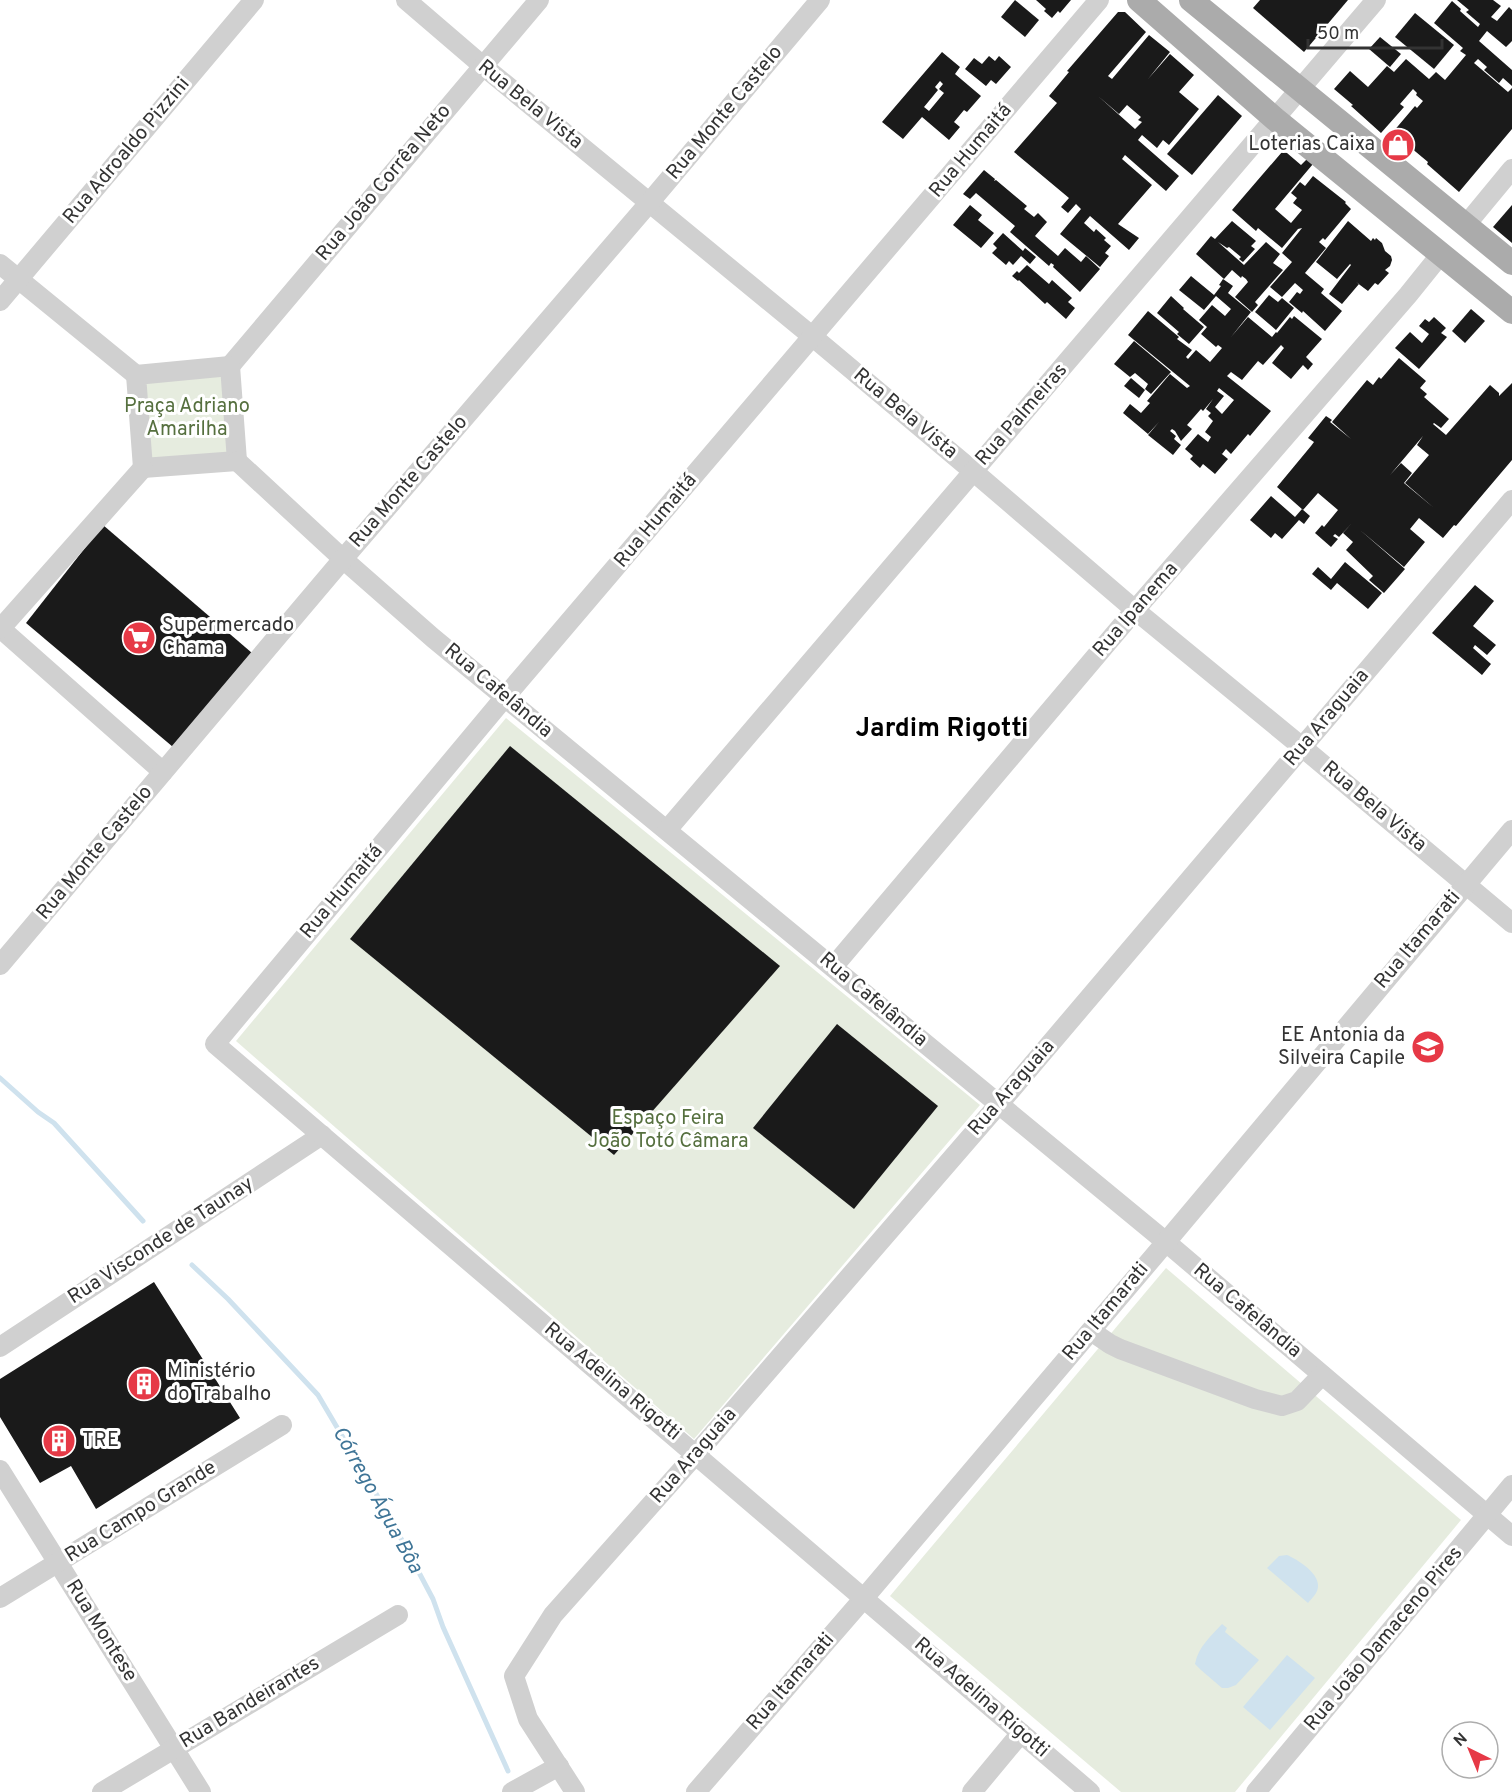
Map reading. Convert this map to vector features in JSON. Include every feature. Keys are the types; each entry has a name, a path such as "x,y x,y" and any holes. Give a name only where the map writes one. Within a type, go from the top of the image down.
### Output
{"main road":[{"path":"1139,0 1275,119 1512,312"},
{"path":"1191,0 1512,263"}],"street":[{"name":"Rua Adroaldo Pizzini","path":"0,301 254,0"},
{"name":"Rua Bela Vista","path":"406,0 813,337 1135,610 1512,923"},
{"name":"Rua João Corrêa Neto","path":"230,366 539,0"},
{"name":"Rua Monte Castelo","path":"0,965 820,0"},
{"name":"Rua Humaitá","path":"215,1044 505,697 1099,0"},
{"name":"Rua Palmeiras","path":"667,830 1376,0"},
{"path":"1465,226 1512,169"},
{"name":"Rua Ipanema","path":"833,967 1135,610 1441,254"},
{"path":"0,264 136,375 230,366 237,461 144,468 0,628 163,772"},
{"path":"136,375 144,468"},
{"name":"Rua Cafelândia","path":"237,461 433,638 1166,1242 1512,1536"},
{"name":"Rua Araguaia","path":"559,1766 528,1719 514,1676 553,1615 696,1454 999,1104 1512,500"},
{"name":"Rua Itamarati","path":"696,1792 1166,1242 1512,830"},
{"name":"Rua Adelina Rigotti","path":"215,1044 1090,1792"},
{"name":"Rua Visconde de Taunay","path":"0,1347 322,1135"},
{"path":"1091,1330 1120,1349 1255,1399 1282,1406 1297,1401 1322,1375"},
{"name":"Rua Campo Grande","path":"0,1598 282,1425"},
{"name":"Rua Montese","path":"0,1470 201,1792"},
{"name":"Rua João Damaceno Pires","path":"1256,1792 1512,1485"},
{"name":"Rua Bandeirantes","path":"102,1792 398,1615"},
{"path":"972,1792 1021,1733"},
{"path":"512,1792 559,1766 575,1792"}],"green space":[{"name":"Praça Adriano Amarilha","path":"225,372 232,457 148,465 141,379"},
{"name":"Espaço Feira João Totó Câmara","path":"506,718 980,1105 694,1439 236,1041"},
{"path":"1166,1268 1461,1520 1235,1792 1121,1792 890,1596"}],"water":[{"path":"1287,1555 1307,1567 1315,1576 1317,1591 1308,1603 1267,1568 1279,1556"},
{"path":"1222,1624 1227,1628 1225,1632 1259,1660 1236,1685 1228,1688 1222,1688 1195,1664 1202,1647"},
{"path":"1287,1655 1315,1678 1270,1730 1243,1707"}],"building":[{"path":"1015,0 1039,20 1025,37 1001,17"},
{"path":"1036,0 1071,0 1060,13 1058,11 1052,18"},
{"path":"1260,0 1348,0 1304,52 1253,8"},
{"path":"1457,0 1493,0 1501,6 1491,17 1497,21 1509,7 1512,10 1512,41 1506,47 1487,31 1479,41 1512,70 1512,86 1503,78 1499,83 1484,70 1487,67 1478,59 1474,63 1508,92 1512,88 1512,129 1459,192 1410,147 1404,153 1387,139 1415,106 1417,108 1423,101 1413,89 1400,104 1404,107 1381,133 1334,89 1350,71 1368,87 1387,66 1394,72 1406,59 1429,79 1436,72 1445,80 1466,55 1460,51 1463,48 1434,23 1452,1 1478,27 1480,24 1466,12 1469,10"},
{"path":"1118,12 1125,12 1146,32 1108,76 1112,79 1149,35 1170,52 1148,79 1170,54 1194,75 1179,92 1199,109 1169,145 1163,140 1157,148 1142,135 1138,140 1179,176 1166,191 1125,155 1122,159 1152,185 1118,224 1139,238 1129,250 1090,216 1084,223 1094,232 1096,229 1111,246 1105,253 1109,256 1100,267 1060,234 1081,209 1076,204 1068,213 1061,207 1069,198 1014,152 1057,103 1049,96 1069,72 1067,71","holes":["1098,96 1119,114 1127,105 1141,117 1138,120 1142,122 1135,129"]},
{"path":"1415,13 1454,45 1434,69 1395,37"},
{"path":"1380,37 1401,54 1390,67 1369,49"},
{"path":"942,52 960,67 955,74 981,96 967,112 964,110 954,122 960,127 949,140 922,117 903,139 882,122","holes":["940,81 943,84 939,89 944,93 929,111 924,107 938,90 935,87"]},
{"path":"989,56 995,61 999,56 1011,67 996,84 991,80 986,86 965,69 974,58 982,64"},
{"path":"1218,95 1242,116 1192,175 1167,154"},
{"path":"1282,152 1287,153 1301,165 1307,159 1313,164 1275,209 1291,223 1302,210 1293,203 1297,198 1291,193 1300,182 1305,186 1313,176 1346,202 1351,209 1325,240 1323,238 1319,242 1326,248 1305,273 1324,289 1321,293 1342,311 1325,331 1289,302 1297,292 1300,294 1303,290 1295,283 1282,297 1270,287 1292,262 1282,253 1302,228 1298,229 1282,248 1258,228 1256,231 1232,210"},
{"path":"984,170 995,179 994,181 996,180 1027,206 1024,209 1034,217 1038,213 1047,222 1035,236 1058,256 1065,248 1081,262 1086,256 1100,269 1080,292 1053,267 1054,265 1051,263 1049,266 1010,232 1015,226 976,193 970,199 963,194"},
{"path":"970,205 982,215 978,220 994,233 981,248 953,225"},
{"path":"1512,205 1512,243 1493,227"},
{"path":"1232,221 1256,241 1251,246 1255,249 1243,262 1239,259 1241,257 1229,247 1218,242 1244,265 1266,242 1280,254 1273,263 1283,270 1255,302 1258,305 1252,312 1235,297 1248,282 1246,279 1242,276 1241,278 1232,270 1224,279 1196,254 1211,236 1215,239"},
{"path":"1348,221 1371,241 1376,238 1382,243 1392,260 1390,266 1385,270 1389,273 1378,285 1375,283 1368,291 1359,284 1342,304 1329,294 1351,265 1337,279 1316,262"},
{"path":"1003,233 1023,251 1025,248 1036,257 1030,264 1021,256 1013,265 1009,261 1006,265 992,253 997,248 993,244"},
{"path":"1027,265 1049,284 1052,280 1072,298 1068,302 1075,308 1066,319 1012,276"},
{"path":"1191,276 1214,295 1223,279 1233,286 1228,293 1251,312 1231,337 1248,317 1272,337 1290,317 1292,319 1294,316 1322,339 1306,357 1313,364 1308,370 1303,365 1291,379 1272,363 1284,348 1281,345 1263,365 1258,361 1242,380 1231,372 1227,376 1271,411 1231,454 1226,449 1222,454 1217,450 1228,459 1215,474 1203,464 1200,468 1190,459 1193,456 1185,449 1198,434 1208,442 1211,437 1205,432 1213,421 1208,416 1211,413 1206,409 1213,399 1187,425 1192,429 1181,441 1175,431 1172,429 1170,431 1181,445 1173,455 1148,435 1159,422 1148,434 1123,413 1130,404 1141,413 1150,403 1147,401 1170,374 1187,388 1190,386 1128,335 1148,311 1192,350 1186,357 1188,359 1196,350 1210,362 1222,348 1218,345 1216,347 1201,334 1207,327 1199,320 1212,305 1225,316 1231,309 1216,296 1204,310 1179,290","holes":["1219,388 1234,400 1222,414 1215,407 1224,396 1217,391"]},
{"path":"1269,295 1278,302 1282,298 1294,308 1276,330 1255,312"},
{"path":"1171,296 1204,327 1189,344 1157,313"},
{"path":"1471,309 1485,321 1465,343 1452,331"},
{"path":"1434,317 1446,328 1441,333 1447,337 1419,369 1395,348 1410,332 1422,343 1429,334 1419,326 1425,319 1429,322"},
{"path":"1134,341 1171,372 1151,394 1145,389 1148,384 1135,373 1130,377 1114,364"},
{"path":"1399,358 1426,381 1420,388 1427,394 1424,397 1449,419 1441,428 1433,424 1446,435 1490,385 1499,393 1499,396 1512,383 1512,460 1456,526 1454,525 1443,538 1419,518 1410,529 1425,542 1404,567 1360,530 1405,569 1384,593 1369,580 1373,576 1346,550 1353,542 1343,533 1352,523 1339,537 1335,534 1333,536 1338,539 1331,547 1315,533 1322,525 1324,527 1338,510 1318,493 1303,510 1277,487 1314,442 1308,438 1326,416 1332,420 1330,422 1351,439 1332,422 1367,380 1373,385 1379,377 1381,379","holes":["1423,436 1417,445 1429,455 1405,483 1434,508 1404,483 1412,473 1401,463 1390,475"]},
{"path":"1131,378 1145,390 1139,398 1124,386"},
{"path":"1271,496 1295,517 1302,509 1310,516 1304,524 1299,520 1282,539 1275,533 1271,538 1250,520"},
{"name":"Supermercado Chama","path":"103,525 252,653 173,747 26,623"},
{"path":"1345,562 1382,593 1368,609 1337,583 1331,590 1312,574 1318,567 1331,579"},
{"path":"1475,585 1494,601 1473,626 1496,645 1487,655 1475,645 1473,648 1491,664 1482,675 1432,633"},
{"path":"510,746 780,966 614,1155 350,939"},
{"path":"837,1024 938,1106 854,1209 753,1128"},
{"name":"Ministério do Trabalho","path":"154,1282 240,1418 96,1509 71,1466 40,1483 0,1417 0,1379"}],"waterway":[{"name":"Córrego Água Bôa","path":"0,1078 54,1123 143,1221"},
{"name":"Córrego Água Bôa","path":"192,1265 228,1299 318,1395 388,1514 433,1599 443,1627 508,1771"}],"place":[{"name":"Loterias Caixa","path":"1398,145"},
{"name":"Supermercado Chama","path":"139,638"},
{"name":"EE Antonia da Silveira Capile","path":"1428,1047"},
{"name":"Ministério do Trabalho","path":"144,1384"},
{"name":"TRE","path":"59,1441"}],"district":[{"name":"Jardim Rigotti","path":"942,729"}]}
